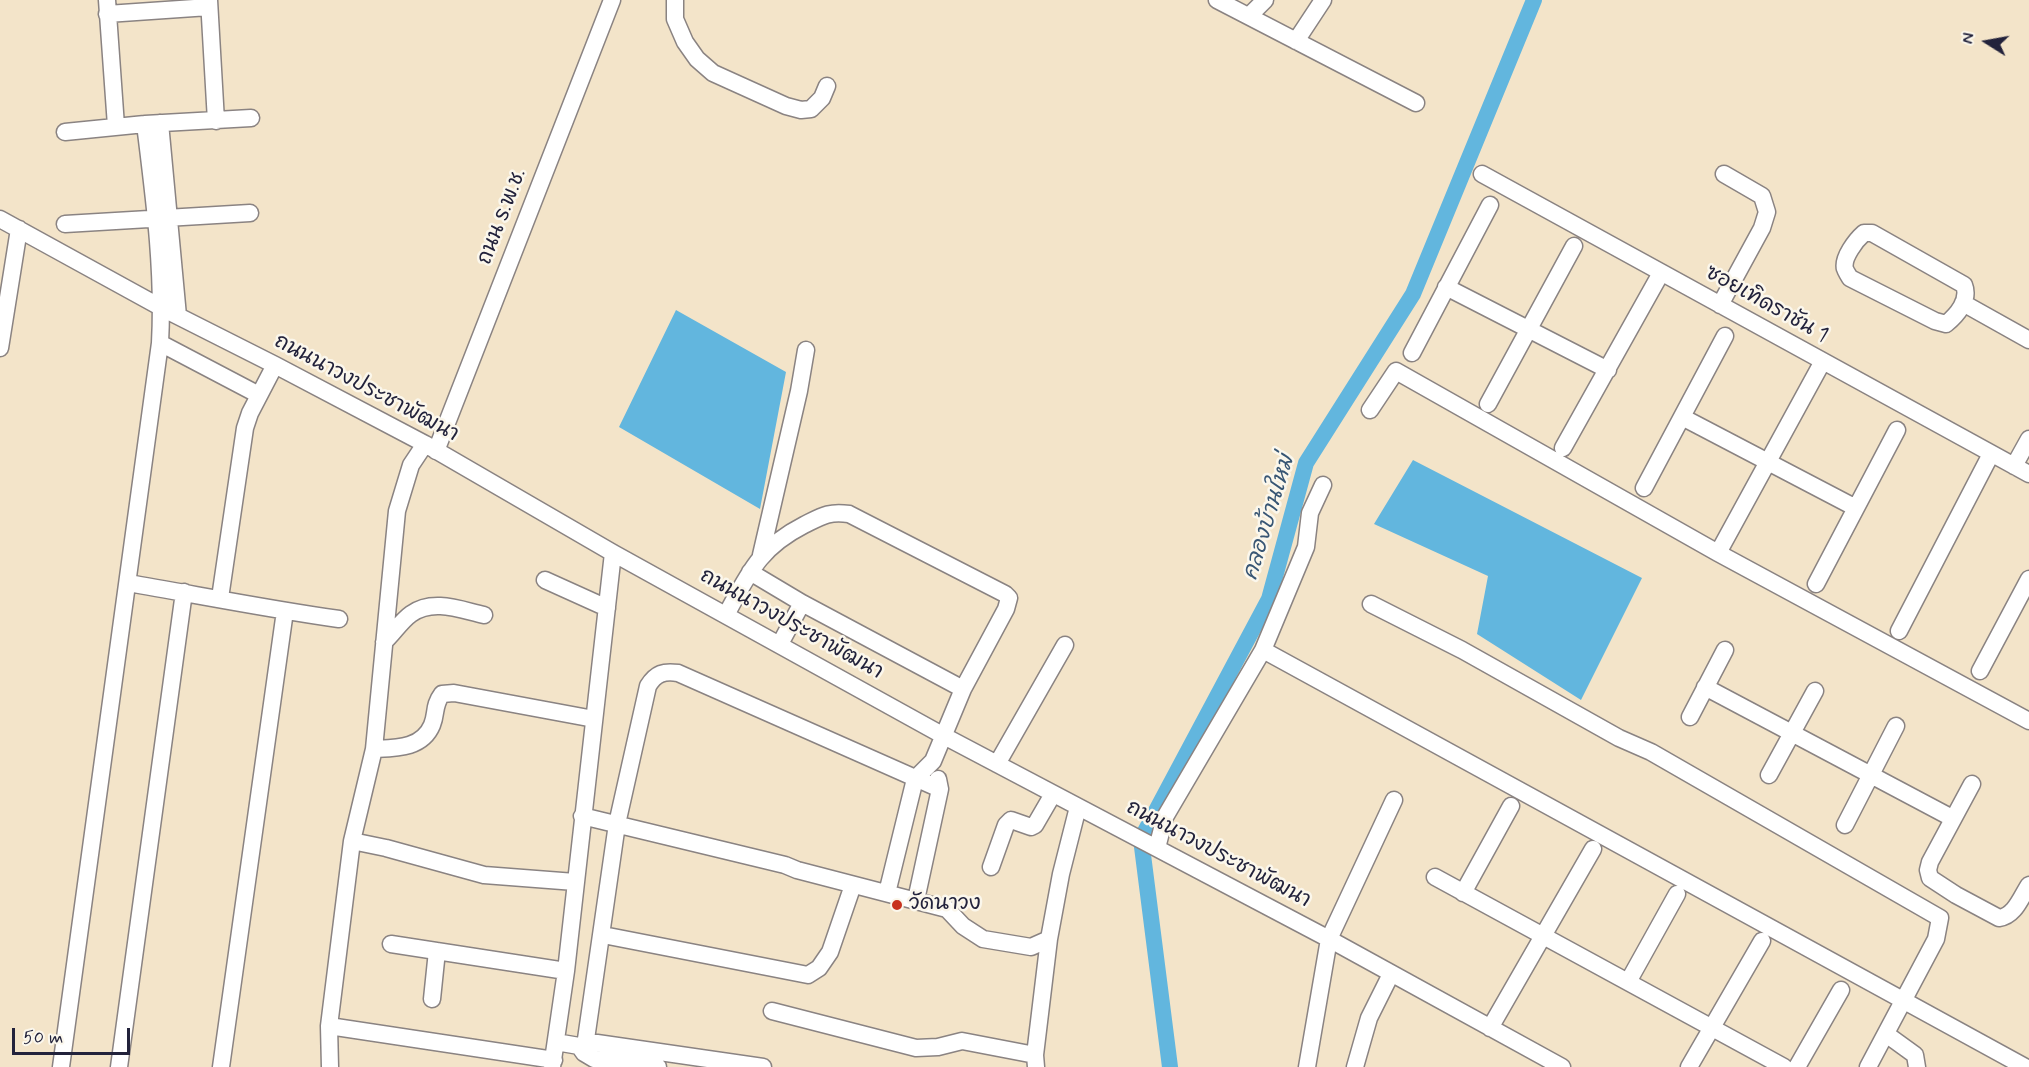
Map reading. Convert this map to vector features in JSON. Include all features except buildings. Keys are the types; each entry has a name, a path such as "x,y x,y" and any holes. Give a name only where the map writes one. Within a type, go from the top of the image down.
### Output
{"street":[{"name":"ถนน ร.พ.ช.","path":"330,1067 329,1026 352,841 374,748 397,511 411,465 430,448 612,0"},
{"path":"675,0 675,20 685,42 697,59 713,73 786,106 801,110 811,109 822,98 826,86"},
{"path":"1217,0 1416,103"},
{"path":"1249,16 1265,0"},
{"path":"1296,41 1323,0"},
{"path":"116,126 107,7 209,3 216,121"},
{"path":"65,132 116,126 251,118"},
{"path":"152,124 163,219 178,316"},
{"name":"ซอยเทิดราชัน 1","path":"1482,174 2025,471"},
{"path":"1720,305 1762,228 1767,212 1762,196 1724,174"},
{"path":"1412,353 1490,205"},
{"path":"65,224 250,213"},
{"name":"ถนนนาวงประชาพัฒนา","path":"0,219 162,308 430,448 613,553 944,736 1329,939 1552,1065"},
{"path":"61,1067 160,343 163,219"},
{"path":"0,348 19,229"},
{"path":"1864,233 1872,233 1964,285 1966,290 1964,303 1954,318 1946,324 1935,321 1850,278 1845,270 1845,260 1857,238 1864,233"},
{"path":"1488,404 1574,246"},
{"path":"1563,448 1661,273"},
{"path":"1446,287 1608,370"},
{"path":"1964,303 2029,340"},
{"path":"1644,488 1725,336"},
{"path":"160,343 259,395"},
{"path":"726,615 760,556 799,391 806,350"},
{"path":"1718,554 1823,361"},
{"path":"220,598 245,428 250,413 275,365"},
{"path":"1370,410 1396,371 1718,554 2029,721"},
{"path":"1682,417 1856,507"},
{"path":"1816,584 1897,430"},
{"path":"2025,471 2029,439"},
{"path":"1899,631 1991,454"},
{"path":"1154,847 1166,817 1263,650 1306,547 1310,513 1323,485"},
{"path":"760,556 786,534 826,513 849,514 1009,598 1006,609 963,689 933,761 915,779 888,893"},
{"path":"329,1026 553,1063 566,971 613,553"},
{"path":"750,573 963,689"},
{"path":"1980,671 2029,579"},
{"path":"544,580 607,608"},
{"path":"128,583 339,619"},
{"path":"119,1067 184,592"},
{"path":"780,644 802,603"},
{"path":"1371,603 1619,738 1651,752 1940,918"},
{"path":"384,642 411,614 426,608 443,605 484,615"},
{"path":"221,1067 285,611"},
{"path":"998,764 1065,645"},
{"path":"1263,650 2025,1067"},
{"path":"1690,717 1725,650"},
{"path":"583,1048 603,935 617,824 648,686 653,678 664,671 678,673 940,789"},
{"path":"1705,687 1952,818"},
{"path":"1769,775 1815,690"},
{"path":"374,748 402,748 424,736 432,725 435,702 442,694 454,693 594,718"},
{"path":"1845,825 1896,726"},
{"path":"916,900 940,789 933,761"},
{"path":"1972,784 1952,818 1928,870 1930,878 1999,918 2006,917 2012,912 2029,885"},
{"path":"991,867 1006,825 1011,820 1030,827 1035,825 1053,794"},
{"path":"1307,1067 1329,939 1394,800"},
{"path":"1463,892 1511,806"},
{"path":"772,1011 916,1048 938,1047 962,1041 1036,1061 1049,939 1061,874 1078,807"},
{"path":"582,816 785,865 947,909 963,926 983,939 1031,947 1049,939"},
{"path":"352,841 484,875 575,882"},
{"path":"1490,1028 1593,849"},
{"path":"1435,878 1784,1067"},
{"path":"603,935 808,975 819,968 830,951 854,885"},
{"path":"1628,982 1677,894"},
{"path":"1868,1067 1936,939 1940,918 1956,895"},
{"path":"1689,1067 1762,941"},
{"path":"391,944 566,971"},
{"path":"432,999 437,951"},
{"path":"1355,1067 1369,1018 1391,974"},
{"path":"1797,1067 1841,990"},
{"path":"1886,1034 1915,1055 1917,1067"},
{"path":"556,1042 583,1048 597,1043 763,1067"},
{"path":"583,1048 594,1059 658,1067"}],"water":[{"path":"676,310 786,372 760,509 619,427"},
{"path":"1413,460 1642,578 1581,700 1477,634 1488,576 1374,524"}],"waterway":[{"name":"คลองบ้านใหม่","path":"1170,1067 1141,839 1269,599 1306,463 1413,294 1534,0"}],"place":[{"name":"วัดนาวง","path":"897,905"}]}
